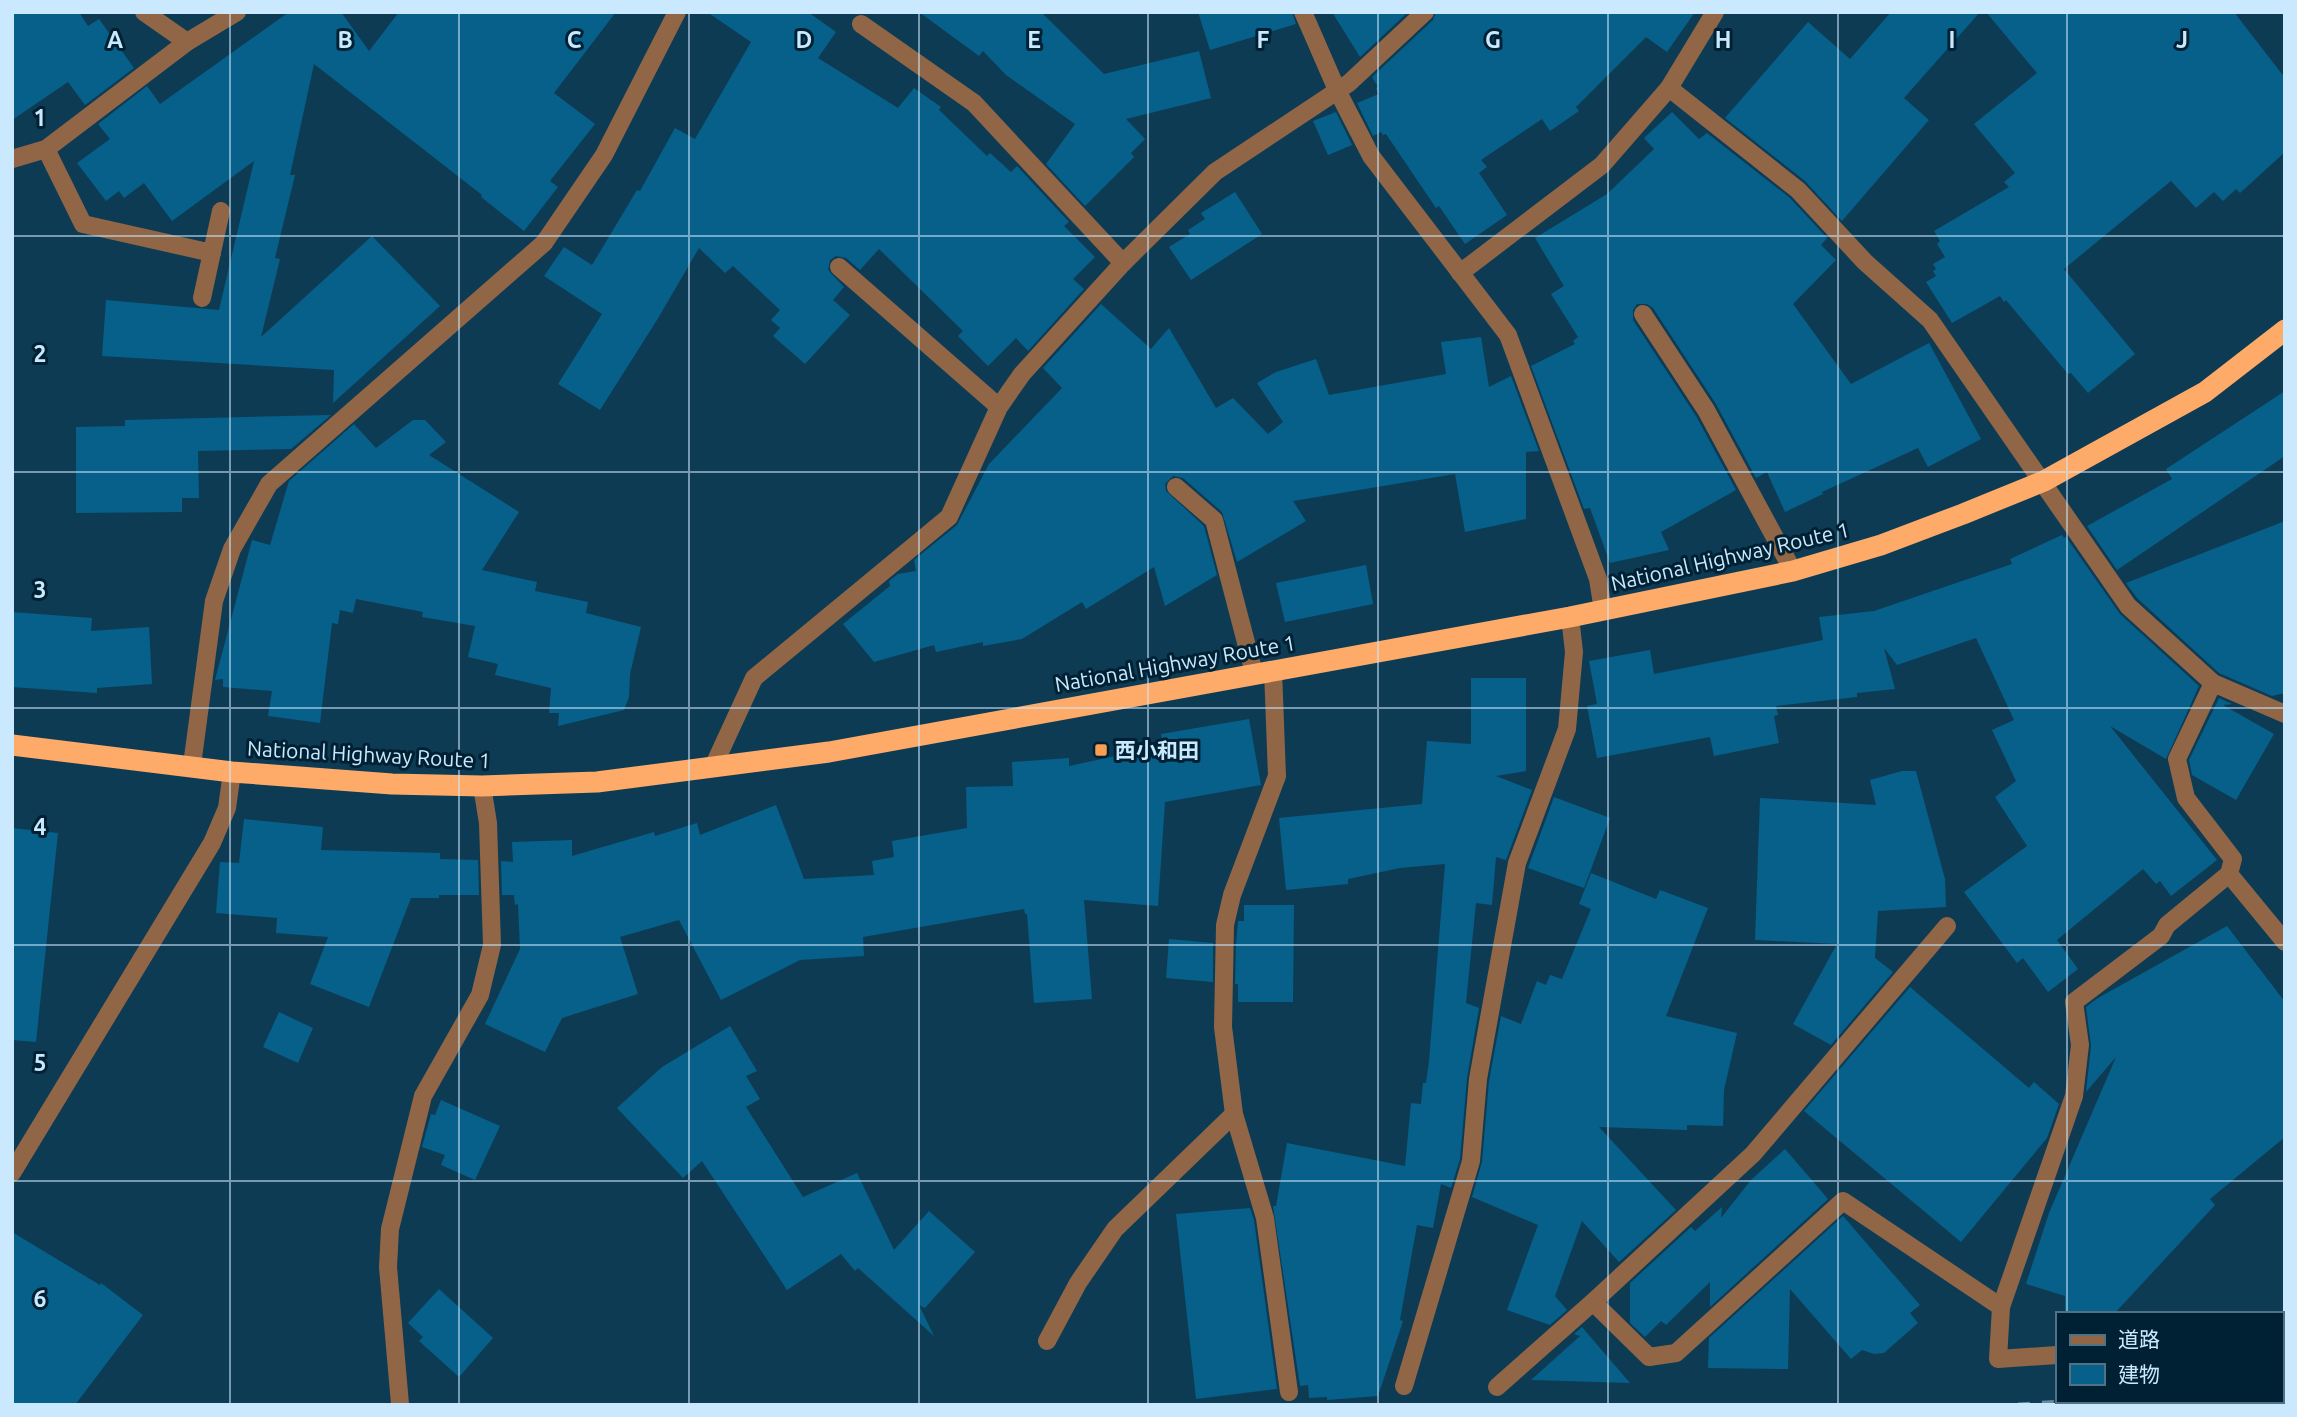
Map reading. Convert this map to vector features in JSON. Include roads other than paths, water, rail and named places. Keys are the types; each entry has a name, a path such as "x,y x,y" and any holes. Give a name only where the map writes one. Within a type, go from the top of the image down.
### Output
{"highway":[{"name":"National Highway Route 1","path":"12,746 192,765 232,772 392,784 482,786 597,782 828,752 1570,617 1793,570 1881,545 2044,481 2205,392 2285,330"}],"street":[{"path":"144,12 187,43"},
{"path":"12,159 46,149 187,43 237,12"},
{"path":"192,765 215,601 232,549 269,484 544,243 604,155 677,12"},
{"path":"1303,12 1337,90 1371,156 1508,335 1598,579 1603,610"},
{"path":"713,767 754,678 949,517 999,407 1022,374 1123,263 1215,173 1349,83 1425,12"},
{"path":"1460,273 1602,165 1669,88 1715,12"},
{"path":"862,24 974,103 1123,263"},
{"path":"1669,88 1798,190 1865,262 1930,320 2128,606 2213,683 2285,714"},
{"path":"46,149 83,224 212,253"},
{"path":"202,298 221,211"},
{"path":"839,267 999,407"},
{"path":"1643,314 1706,410 1793,570"},
{"path":"1177,487 1214,520 1263,671 1277,776 1232,895 1225,925 1223,1027 1234,1114 1265,1218 1290,1392"},
{"path":"1404,1386 1471,1161 1478,1079 1517,863 1567,729 1574,652 1570,617"},
{"path":"2056,1355 1998,1359 2001,1307 2074,1096 2080,1045 2074,1002 2161,936 2167,925 2229,874 2233,859 2186,797 2177,760 2213,683"},
{"path":"12,1173 212,843 227,808 232,772"},
{"path":"400,1404 388,1267 390,1229 424,1096 480,995 492,945 488,823 482,786"},
{"path":"2229,874 2285,942"},
{"path":"1497,1387 1753,1154 1947,926"},
{"path":"1047,1341 1078,1283 1115,1229 1234,1114"},
{"path":"1593,1302 1649,1357 1676,1353 1843,1201 2001,1307"}],"railway":[{"path":"2018,1405 2056,1402"}],"place":[{"name":"西小和田","path":"1101,750"}]}
